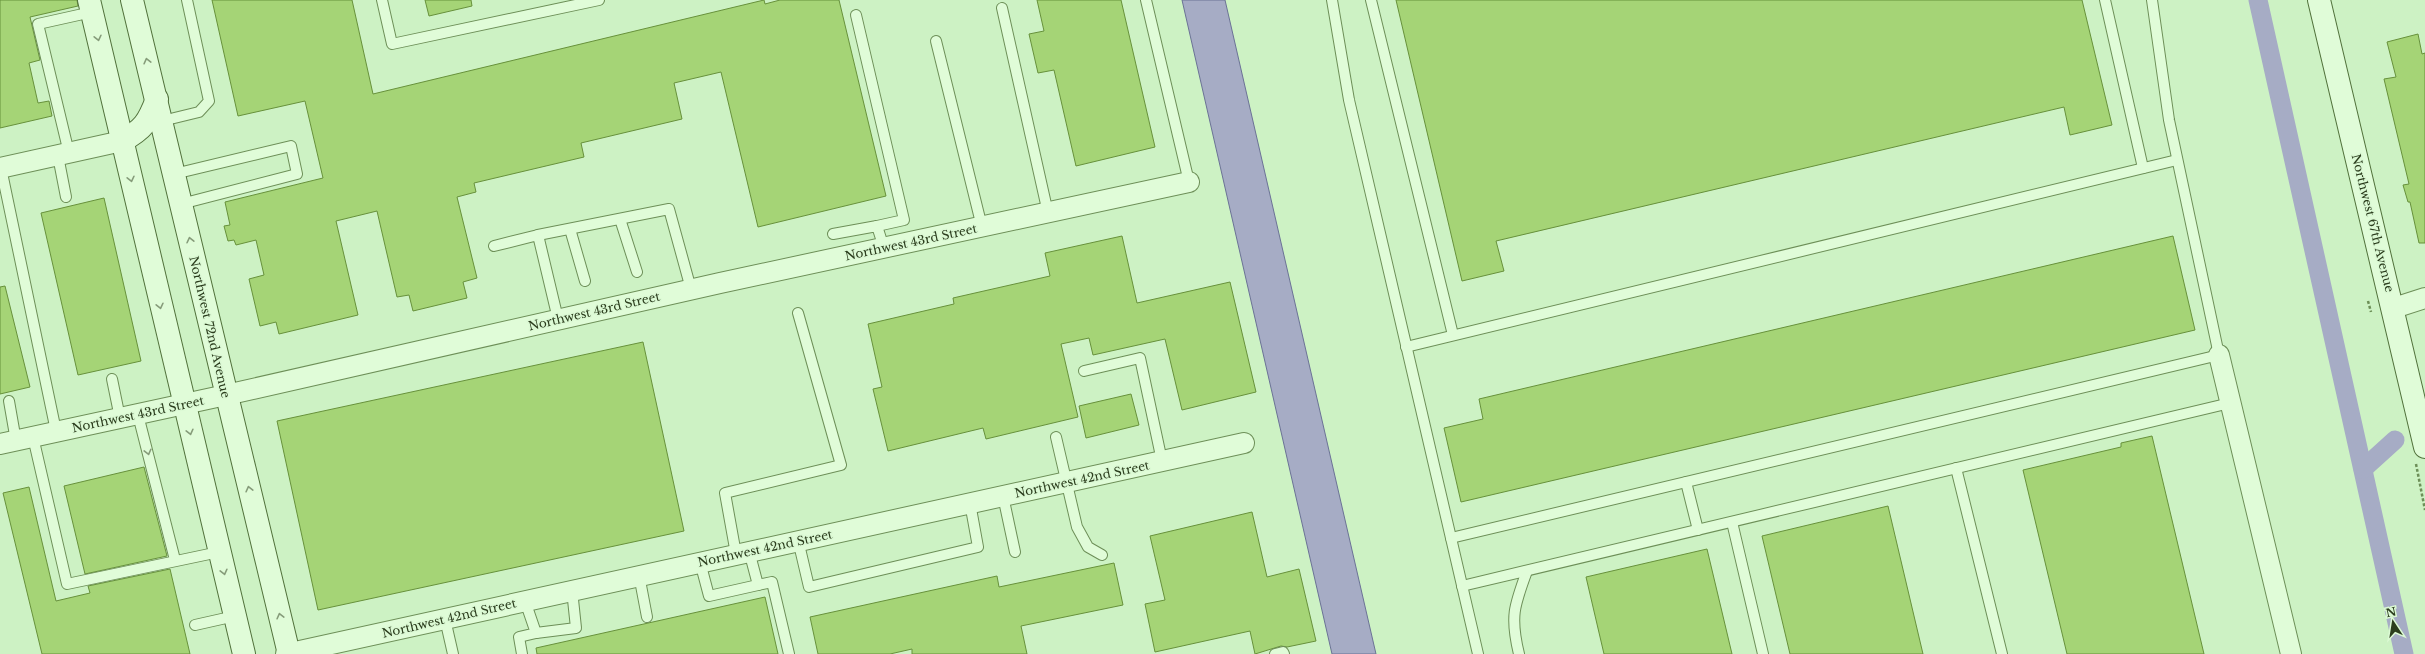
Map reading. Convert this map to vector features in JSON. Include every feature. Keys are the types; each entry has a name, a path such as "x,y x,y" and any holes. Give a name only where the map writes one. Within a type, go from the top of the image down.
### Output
{"main road":[{"name":"Northwest 72nd Avenue","path":"132,0 288,654"},
{"name":"Northwest 67th Avenue","path":"2319,0 2394,308 2406,368 2425,447"},
{"path":"90,6 183,405 244,654"},
{"path":"122,141 139,132 149,120 156,99"}],"street":[{"path":"0,168 122,141"},
{"name":"Northwest 43rd Street","path":"17,441 56,431 226,396 691,289 1189,182"},
{"path":"2394,308 2425,298"},
{"path":"2219,356 2291,654"},
{"name":"Northwest 42nd Street","path":"288,654 742,552 1244,444"}],"lane":[{"path":"162,121 199,112 209,101 187,0"},
{"path":"382,0 392,44 599,0"},
{"path":"1146,0 1189,182"},
{"path":"1332,0 1349,100 1478,654"},
{"path":"1371,0 1453,335"},
{"path":"2105,0 2143,168"},
{"path":"1451,538 2219,356 2169,120 2152,0"},
{"path":"66,198 63,155 38,24 90,6"},
{"path":"1002,8 1048,213"},
{"path":"833,234 904,220 856,16"},
{"path":"936,41 982,227"},
{"path":"174,174 291,146 297,174 181,204"},
{"path":"1406,347 2177,160"},
{"path":"0,168 56,431"},
{"path":"494,246 538,235 669,209 691,289"},
{"path":"620,219 637,272"},
{"path":"877,226 884,248"},
{"path":"570,229 585,281"},
{"path":"538,235 558,320"},
{"path":"758,585 742,552 725,493 841,465 798,313"},
{"path":"1084,371 1140,358 1162,461"},
{"path":"112,379 129,416 175,560"},
{"path":"9,401 17,441 67,584 175,560 219,552"},
{"path":"1462,586 2230,403"},
{"path":"1056,437 1065,482 1077,528 1088,547 1102,555"},
{"path":"1956,468 2002,654"},
{"path":"1686,482 1698,530"},
{"path":"1003,496 1015,552"},
{"path":"798,540 809,587 978,548 970,503"},
{"path":"1732,522 1763,654"},
{"path":"700,562 709,596 772,582 789,654"},
{"path":"1519,654 1513,629 1514,611 1527,571"},
{"path":"639,575 647,617"},
{"path":"522,654 519,637 536,633 576,628 572,590"},
{"path":"526,601 536,633"},
{"path":"195,625 235,616"},
{"path":"444,619 452,654"},
{"path":"1275,654 1283,652 1284,654"}],"water":[{"path":"1182,0 1225,0 1376,654 1332,654"}],"building":[{"path":"0,0 77,0 78,6 30,17 40,60 29,63 38,103 49,101 52,116 0,128"},
{"path":"212,0 352,0 373,94 764,0 765,4 780,0 839,0 886,196 758,227 721,72 674,83 682,119 581,143 584,157 474,183 476,192 457,197 477,278 463,282 467,298 413,311 409,295 397,297 377,211 336,221 358,315 279,334 276,322 260,326 249,279 264,275 256,240 236,245 234,240 228,241 224,226 230,225 225,202 323,178 305,101 238,116"},
{"path":"425,0 471,0 472,6 429,16"},
{"path":"1037,0 1121,0 1155,147 1076,166 1054,70 1038,73 1029,34 1044,31"},
{"path":"1396,0 2082,0 2112,125 2070,135 2064,107 1496,241 1504,271 1462,281"},
{"path":"2418,34 2422,54 2425,53 2425,243 2419,243 2410,202 2408,202 2403,185 2409,184 2384,79 2396,77 2387,42"},
{"path":"104,198 141,361 78,375 41,213"},
{"path":"1122,236 1137,303 1230,282 1256,392 1182,410 1165,339 1093,355 1089,338 1061,344 1078,417 986,439 983,428 888,451 873,389 882,387 868,324 954,304 953,298 1050,276 1045,253"},
{"path":"2173,236 2195,330 1461,502 1444,428 1483,419 1479,399"},
{"path":"5,286 30,387 0,394 0,287"},
{"path":"643,342 684,531 318,610 277,421"},
{"path":"1131,394 1139,425 1086,438 1079,406"},
{"path":"2152,436 2204,654 2067,654 2023,470 2121,447 2121,443"},
{"path":"144,467 167,556 85,574 64,486"},
{"path":"29,487 56,601 90,593 88,586 170,569 190,654 42,654 3,493"},
{"path":"1888,506 1923,654 1790,654 1762,536"},
{"path":"1252,512 1267,577 1299,569 1316,641 1287,647 1281,646 1255,654 1250,631 1155,652 1145,604 1165,600 1150,536"},
{"path":"1707,549 1732,654 1604,654 1586,577"},
{"path":"1114,563 1123,605 1021,626 1027,654 912,654 912,649 890,654 818,654 810,617 997,576 999,587"},
{"path":"765,597 778,654 537,654 536,648"}],"waterway":[{"path":"2258,0 2404,654"},
{"path":"2363,469 2395,440"}]}
